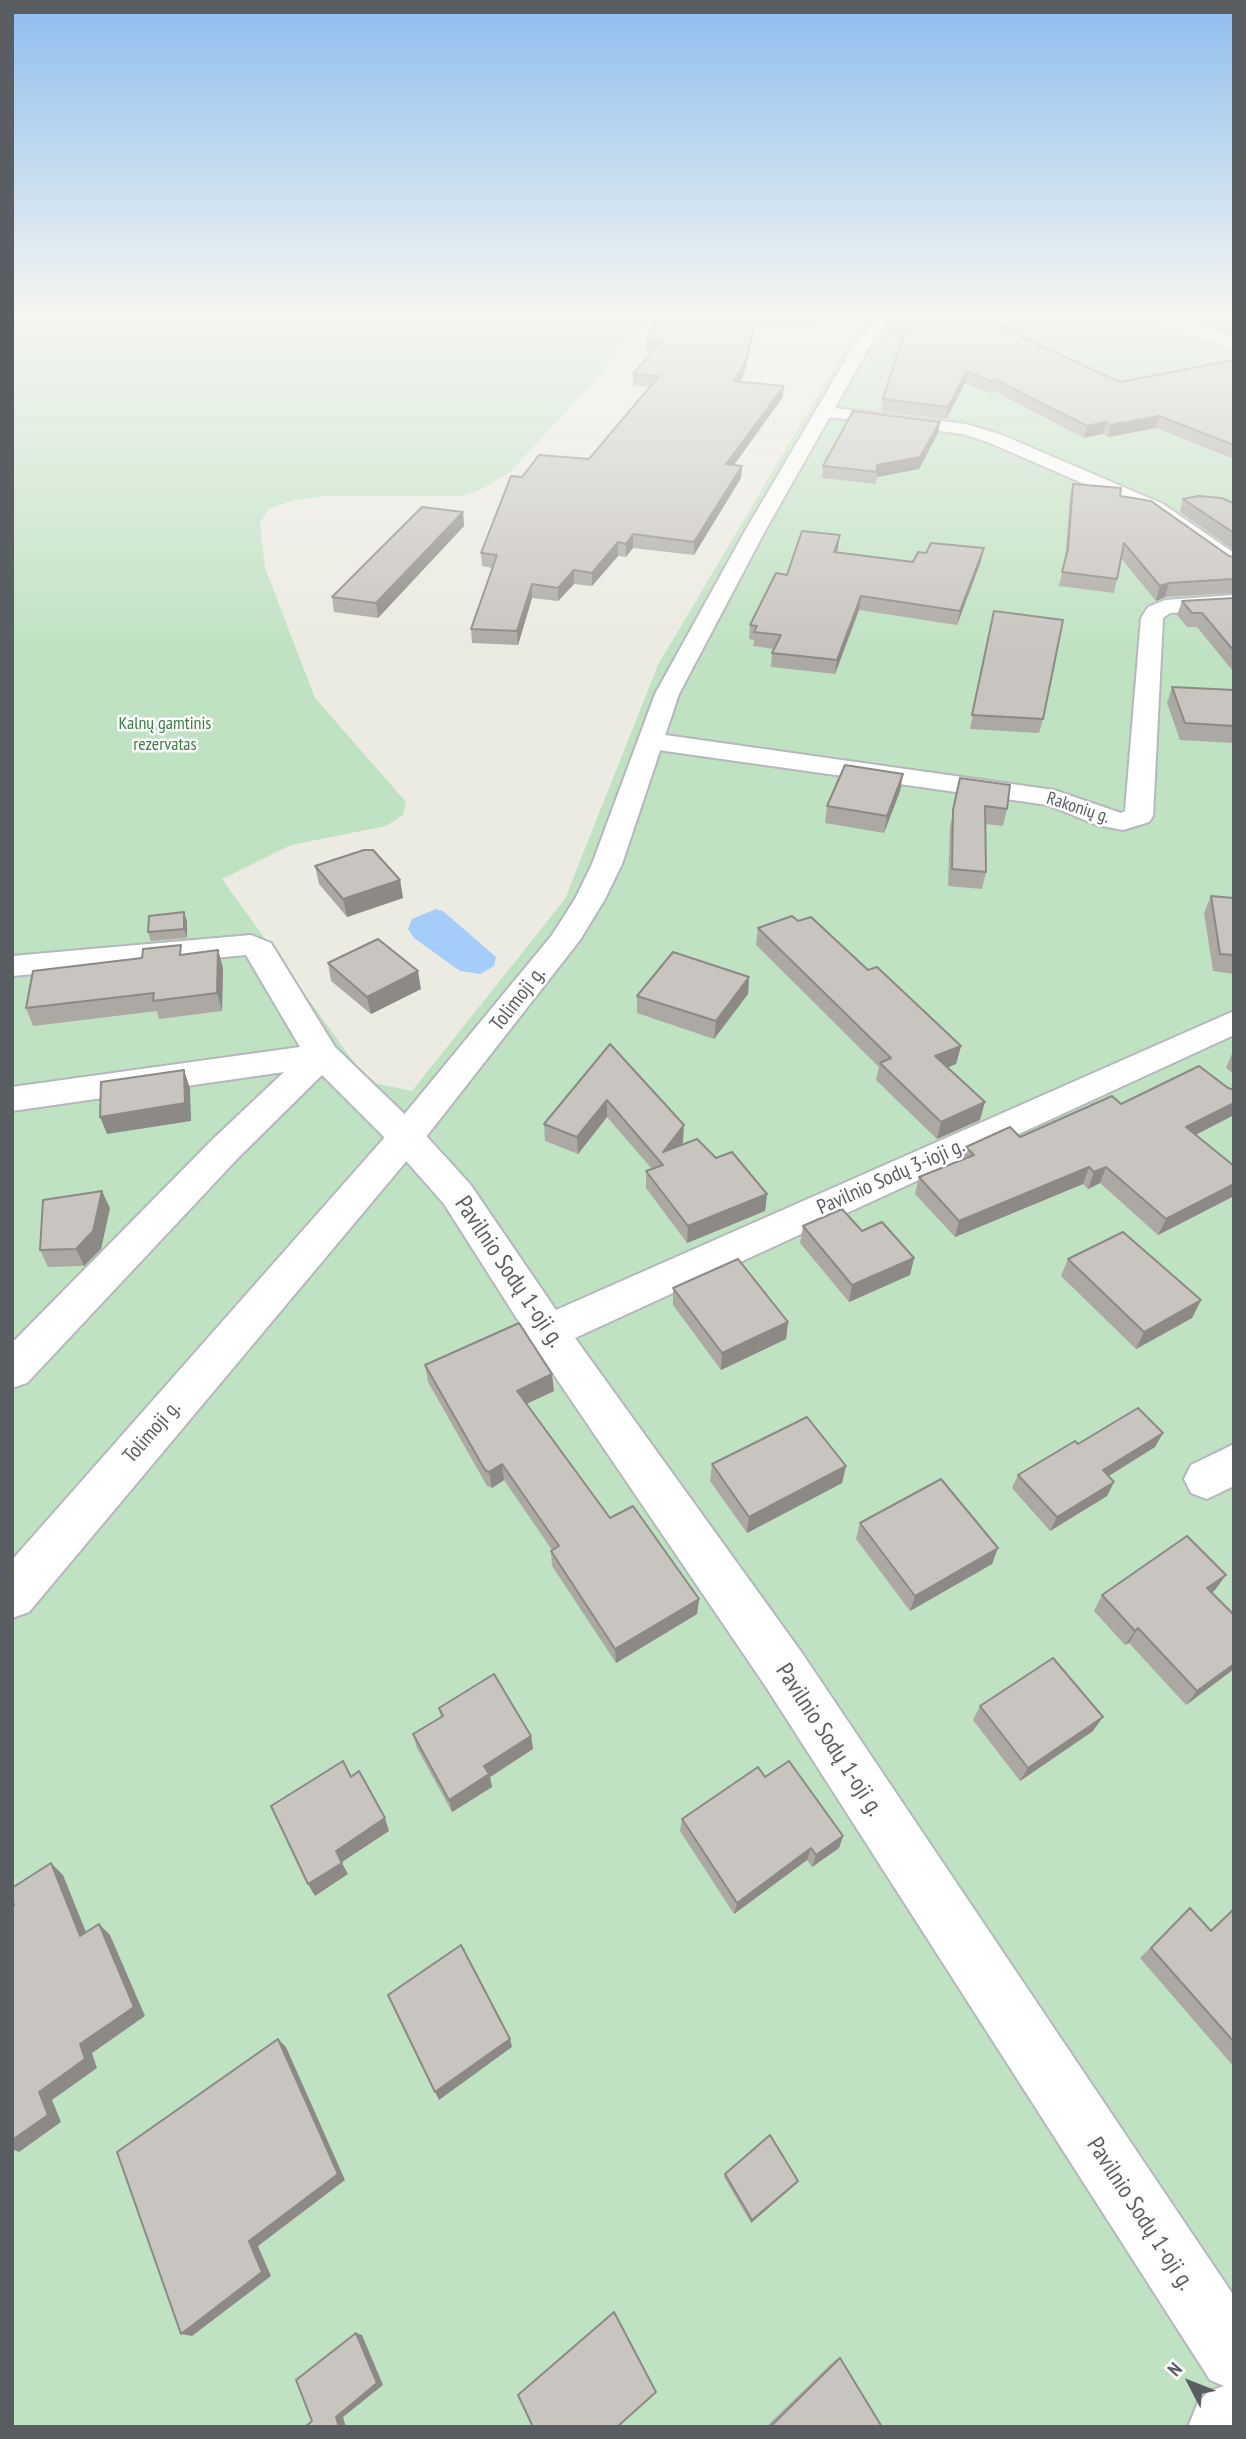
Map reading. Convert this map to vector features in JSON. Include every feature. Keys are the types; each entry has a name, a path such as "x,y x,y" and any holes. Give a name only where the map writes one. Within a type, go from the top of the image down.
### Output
{"street":[{"name":"Tolimoji g.","path":"12,1596 406,1137 542,969 590,899 607,864 674,682 755,531 816,429"},
{"path":"965,429 996,439 1156,508 1234,564"},
{"name":"Rakonių g.","path":"651,741 1054,798 1107,819 1123,822 1139,816 1152,618 1156,612 1166,607 1234,602"},
{"name":"Pavilnio Sodų 1-oji g.","path":"12,967 251,945 260,950 322,1055 406,1137 457,1194 548,1332 784,1670 1234,2356"},
{"name":"Pavilnio Sodų 3-ioji g.","path":"548,1332 1234,1022"},
{"path":"1175,1049 1204,1072"},
{"path":"12,1098 322,1055"},
{"path":"12,1371 226,1148 322,1055"},
{"path":"1223,2427 1234,2416"}],"green space":[{"name":"Kalnų gamtinis rezervatas","path":"12,429 550,429 510,472 480,490 461,496 327,496 294,500 269,509 260,523 265,568 315,698 406,802 403,815 386,826 291,845 222,879 368,1082 412,1091 565,899 658,665 798,429 1234,429 1234,2427 12,2427"}],"water":[{"path":"436,909 443,911 496,957 494,966 480,974 460,971 414,938 408,929 412,919"}],"building":[{"path":"614,429 752,429 726,464 742,466 694,542 633,534 626,544 618,542 592,573 574,570 558,588 532,584 517,631 471,629 497,555 481,553 511,476 522,477 539,455 589,459"},
{"path":"843,429 936,429 920,457 877,465 877,472 823,466"},
{"path":"1192,429 1234,429 1234,445"},
{"path":"1073,484 1121,488 1120,496 1151,501 1234,557 1234,579 1169,583 1160,586 1124,543 1117,579 1062,572 1068,549"},
{"path":"1199,496 1221,498 1234,503 1234,533 1183,499"},
{"path":"422,507 463,512 376,603 332,597"},
{"path":"802,531 840,535 834,552 913,562 918,552 926,553 931,543 984,548 960,611 861,596 837,660 772,653 781,635 754,632 757,626 750,625 776,573 787,575"},
{"path":"1234,598 1234,651 1202,613 1192,613 1182,601"},
{"path":"994,611 1063,620 1043,719 972,715"},
{"path":"1172,687 1234,690 1234,726 1185,723"},
{"path":"845,765 903,774 887,816 827,806"},
{"path":"960,778 1010,785 1007,809 985,806 986,872 952,869 953,810"},
{"path":"364,850 373,850 400,880 343,899 315,866"},
{"path":"1211,896 1234,898 1234,955 1220,954"},
{"path":"184,912 184,929 148,932 149,916"},
{"path":"792,916 798,921 811,917 868,970 877,967 961,1046 935,1056 985,1102 941,1122 880,1063 891,1058 758,928"},
{"path":"378,939 418,971 367,997 328,963"},
{"path":"181,945 180,955 218,950 217,993 153,1001 154,993 26,1008 33,971 142,958 143,949"},
{"path":"673,952 749,977 716,1021 637,996"},
{"path":"610,1044 684,1125 663,1152 697,1139 716,1158 732,1152 767,1194 688,1226 646,1171 663,1165 607,1100 577,1137 544,1124"},
{"path":"1199,1066 1234,1090 1234,1103 1186,1127 1234,1166 1234,1184 1166,1219 1106,1167 1094,1172 1089,1167 959,1221 919,1177 974,1155 966,1147 1010,1127 1020,1137 1112,1096 1121,1104"},
{"path":"184,1070 185,1103 100,1117 101,1082"},
{"path":"102,1191 93,1231 76,1249 40,1250 43,1200"},
{"path":"842,1209 862,1231 882,1222 914,1258 852,1285 803,1226"},
{"path":"1123,1232 1201,1300 1144,1332 1068,1259"},
{"path":"738,1259 788,1322 722,1353 673,1288"},
{"path":"519,1323 552,1374 517,1391 610,1518 633,1506 699,1599 615,1649 551,1551 559,1546 502,1464 489,1472 485,1470 425,1365"},
{"path":"1138,1408 1163,1433 1103,1470 1114,1482 1057,1517 1018,1475 1075,1441 1078,1444"},
{"path":"807,1417 846,1466 749,1517 712,1464"},
{"path":"941,1479 998,1548 915,1596 860,1523"},
{"path":"1187,1536 1226,1575 1207,1588 1234,1615 1234,1664 1197,1691 1138,1628 1135,1631 1102,1595"},
{"path":"1053,1658 1103,1717 1028,1768 980,1706"},
{"path":"494,1674 531,1736 484,1766 489,1774 449,1800 413,1734 443,1716 439,1708"},
{"path":"343,1761 351,1777 359,1771 385,1818 336,1851 342,1863 308,1884 271,1806"},
{"path":"789,1761 843,1836 816,1855 811,1848 737,1903 682,1819 758,1767 765,1777"},
{"path":"51,1863 80,1936 99,1924 134,2007 80,2044 85,2059 39,2092 48,2115 12,2140 12,1888"},
{"path":"1190,1908 1211,1931 1234,1909 1234,2042 1151,1948"},
{"path":"461,1945 510,2039 435,2092 388,1995"},
{"path":"278,2039 338,2174 249,2241 262,2272 181,2334 117,2152"},
{"path":"770,2135 798,2181 752,2220 725,2174"},
{"path":"614,2312 656,2392 617,2427 533,2427 518,2395"},
{"path":"356,2333 377,2383 336,2417 339,2427 305,2427 312,2421 296,2380"},
{"path":"840,2358 882,2427 770,2427"}]}
